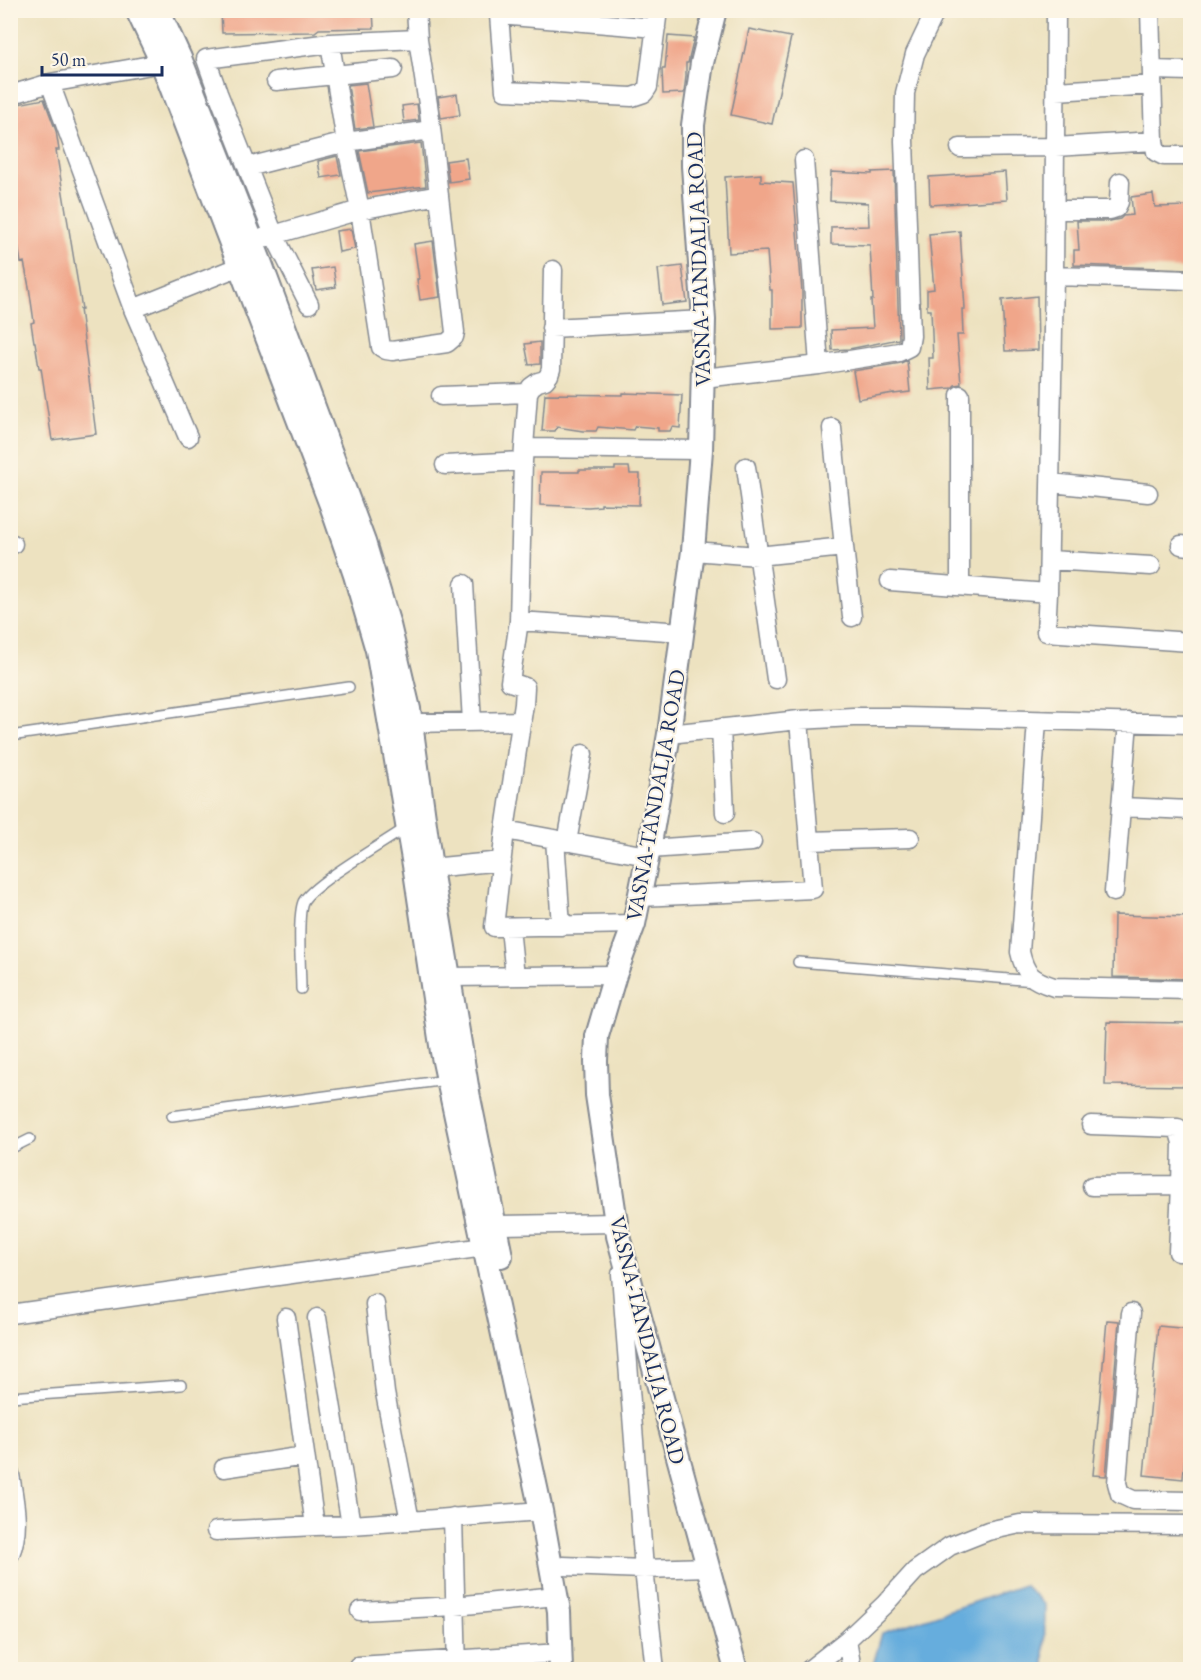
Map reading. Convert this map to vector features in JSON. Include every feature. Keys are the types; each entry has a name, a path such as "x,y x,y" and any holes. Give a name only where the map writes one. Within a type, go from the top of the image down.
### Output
{"street":[{"path":"137,10 162,63 364,542 390,625 411,723 431,868 469,1098 557,1557 556,1596 565,1664"},
{"path":"158,10 180,58 242,251 355,575 377,650 447,1080 541,1511 572,1609 565,1664"},
{"path":"330,43 360,210 381,347 392,351 447,343 454,337 455,332 416,10"},
{"name":"VASNA-TANDALJA ROAD","path":"715,10 702,63 693,125 693,166 704,320 701,450 693,551 669,734 640,897 634,924 615,975 597,1036 596,1061 597,1095 617,1229 736,1670"},
{"path":"703,378 819,365 899,352 909,347 911,336 904,141 905,93 915,54 936,10"},
{"path":"1056,10 1051,483 1046,632 1191,642"},
{"path":"1149,10 1156,152 1164,156 1191,156"},
{"path":"499,15 657,19 648,87 644,93 632,97 505,91 499,15"},
{"path":"309,304 274,235 206,59 330,43 418,39"},
{"path":"10,94 50,83 162,63"},
{"path":"276,81 393,69"},
{"path":"1056,91 1152,78 1191,70"},
{"path":"50,83 133,309 188,437"},
{"path":"248,168 346,142 431,129"},
{"path":"960,148 1055,147 1154,141"},
{"path":"804,160 819,365"},
{"path":"1055,210 1110,210 1116,208 1119,202 1120,182"},
{"path":"133,309 274,235 360,210 439,195"},
{"path":"553,270 549,375 545,380 531,387 528,393 519,621 510,682 525,687 494,927 634,924"},
{"path":"1054,276 1191,280"},
{"path":"551,328 704,320"},
{"path":"441,396 528,393"},
{"path":"960,395 960,586"},
{"path":"832,428 852,617"},
{"path":"445,465 524,455 701,450"},
{"path":"746,467 776,679"},
{"path":"1051,483 1148,493"},
{"path":"693,551 758,556 844,547"},
{"path":"1049,560 1151,566"},
{"path":"890,581 1048,593"},
{"path":"464,584 472,722"},
{"path":"519,621 682,632"},
{"path":"669,734 799,720 902,717 1191,724"},
{"path":"640,897 813,889 799,720"},
{"path":"411,723 522,721"},
{"path":"1037,721 1020,952 1026,971 1036,981 1054,987 1191,990"},
{"path":"1114,892 1128,722"},
{"path":"722,728 725,813"},
{"path":"561,926 561,840 583,753"},
{"path":"1121,807 1191,810"},
{"path":"505,830 648,852 752,842"},
{"path":"809,841 909,838"},
{"path":"431,868 502,861"},
{"path":"510,928 515,976"},
{"path":"449,977 615,975"},
{"path":"1091,1125 1178,1128 1186,1143 1186,1185 1178,1252 1191,1252"},
{"path":"1092,1186 1186,1185"},
{"path":"495,1225 617,1229 644,1569 655,1670"},
{"path":"10,1314 483,1247"},
{"path":"375,1304 385,1393 410,1521"},
{"path":"1131,1312 1117,1484 1120,1494 1133,1500 1191,1501"},
{"path":"286,1318 315,1526"},
{"path":"317,1318 351,1525"},
{"path":"224,1468 305,1456"},
{"path":"10,1474 17,1525 15,1542 10,1554"},
{"path":"216,1531 351,1525 541,1511"},
{"path":"453,1518 457,1665"},
{"path":"809,1670 847,1640 915,1571 950,1546 988,1531 1020,1524 1191,1525"},
{"path":"557,1557 644,1569 708,1567"},
{"path":"360,1611 455,1606 556,1596"},
{"path":"847,1640 852,1670"},
{"path":"358,1666 565,1664"}],"lane":[{"path":"10,736 349,687"},
{"path":"301,989 300,915 303,903 309,894 333,875 407,827"},
{"path":"798,962 1036,981"},
{"path":"172,1116 447,1080"},
{"path":"10,1149 30,1139"},
{"path":"10,1397 181,1385"}],"water":[{"path":"1024,1585 1045,1605 1044,1669 872,1669 882,1633"}],"building":[{"path":"221,10 373,10 374,28 319,29 315,32 222,33"},
{"path":"620,10 647,10 646,16 620,14"},
{"path":"749,29 791,37 772,124 731,115"},
{"path":"668,36 694,38 688,63 686,63 684,93 663,94 662,69 665,69"},
{"path":"366,83 373,127 355,129 348,85"},
{"path":"457,94 460,115 441,118 438,97"},
{"path":"44,99 56,131 59,150 56,150 82,309 80,309 96,434 52,440 41,368 39,368 31,323 34,322 29,287 24,262 21,263 11,216 14,216 10,183 10,109 18,108 18,104"},
{"path":"417,104 419,120 404,122 402,106"},
{"path":"421,143 426,186 368,193 359,151"},
{"path":"337,156 341,175 321,178 318,161"},
{"path":"466,158 469,179 449,182 446,161"},
{"path":"894,171 899,339 832,350 831,330 873,328 871,300 873,300 870,245 831,244 831,227 869,226 868,203 830,201 831,172 872,174 872,172"},
{"path":"1005,172 1007,200 930,205 929,177"},
{"path":"761,174 761,181 793,183 802,292 802,328 772,329 772,290 770,290 767,251 729,253 725,177"},
{"path":"1153,194 1155,207 1191,206 1191,269 1074,265 1074,250 1079,250 1077,221 1110,221 1133,215 1131,197"},
{"path":"351,229 355,249 339,252 336,231"},
{"path":"960,231 965,309 962,309 963,335 957,335 961,384 952,388 930,390 929,358 933,358 931,310 927,310 927,290 934,289 929,234"},
{"path":"433,241 440,297 420,300 414,244"},
{"path":"682,266 687,302 662,305 658,269"},
{"path":"333,267 336,287 316,290 312,270"},
{"path":"1037,296 1038,350 1005,351 1002,300"},
{"path":"540,342 540,364 529,365 525,344"},
{"path":"907,360 910,392 858,399 853,371"},
{"path":"623,393 682,395 680,428 672,427 670,431 658,431 658,428 635,426 633,430 598,427 596,431 583,431 557,427 555,431 542,431 545,394 623,395"},
{"path":"615,467 629,467 630,474 640,474 639,505 601,504 601,506 588,507 540,505 541,472 615,470"},
{"path":"1114,915 1191,917 1191,979 1113,977"},
{"path":"1107,1022 1191,1023 1191,1086 1105,1085"},
{"path":"1107,1320 1119,1321 1106,1476 1093,1475"},
{"path":"1158,1326 1191,1329 1191,1385 1183,1479 1144,1475"}]}
